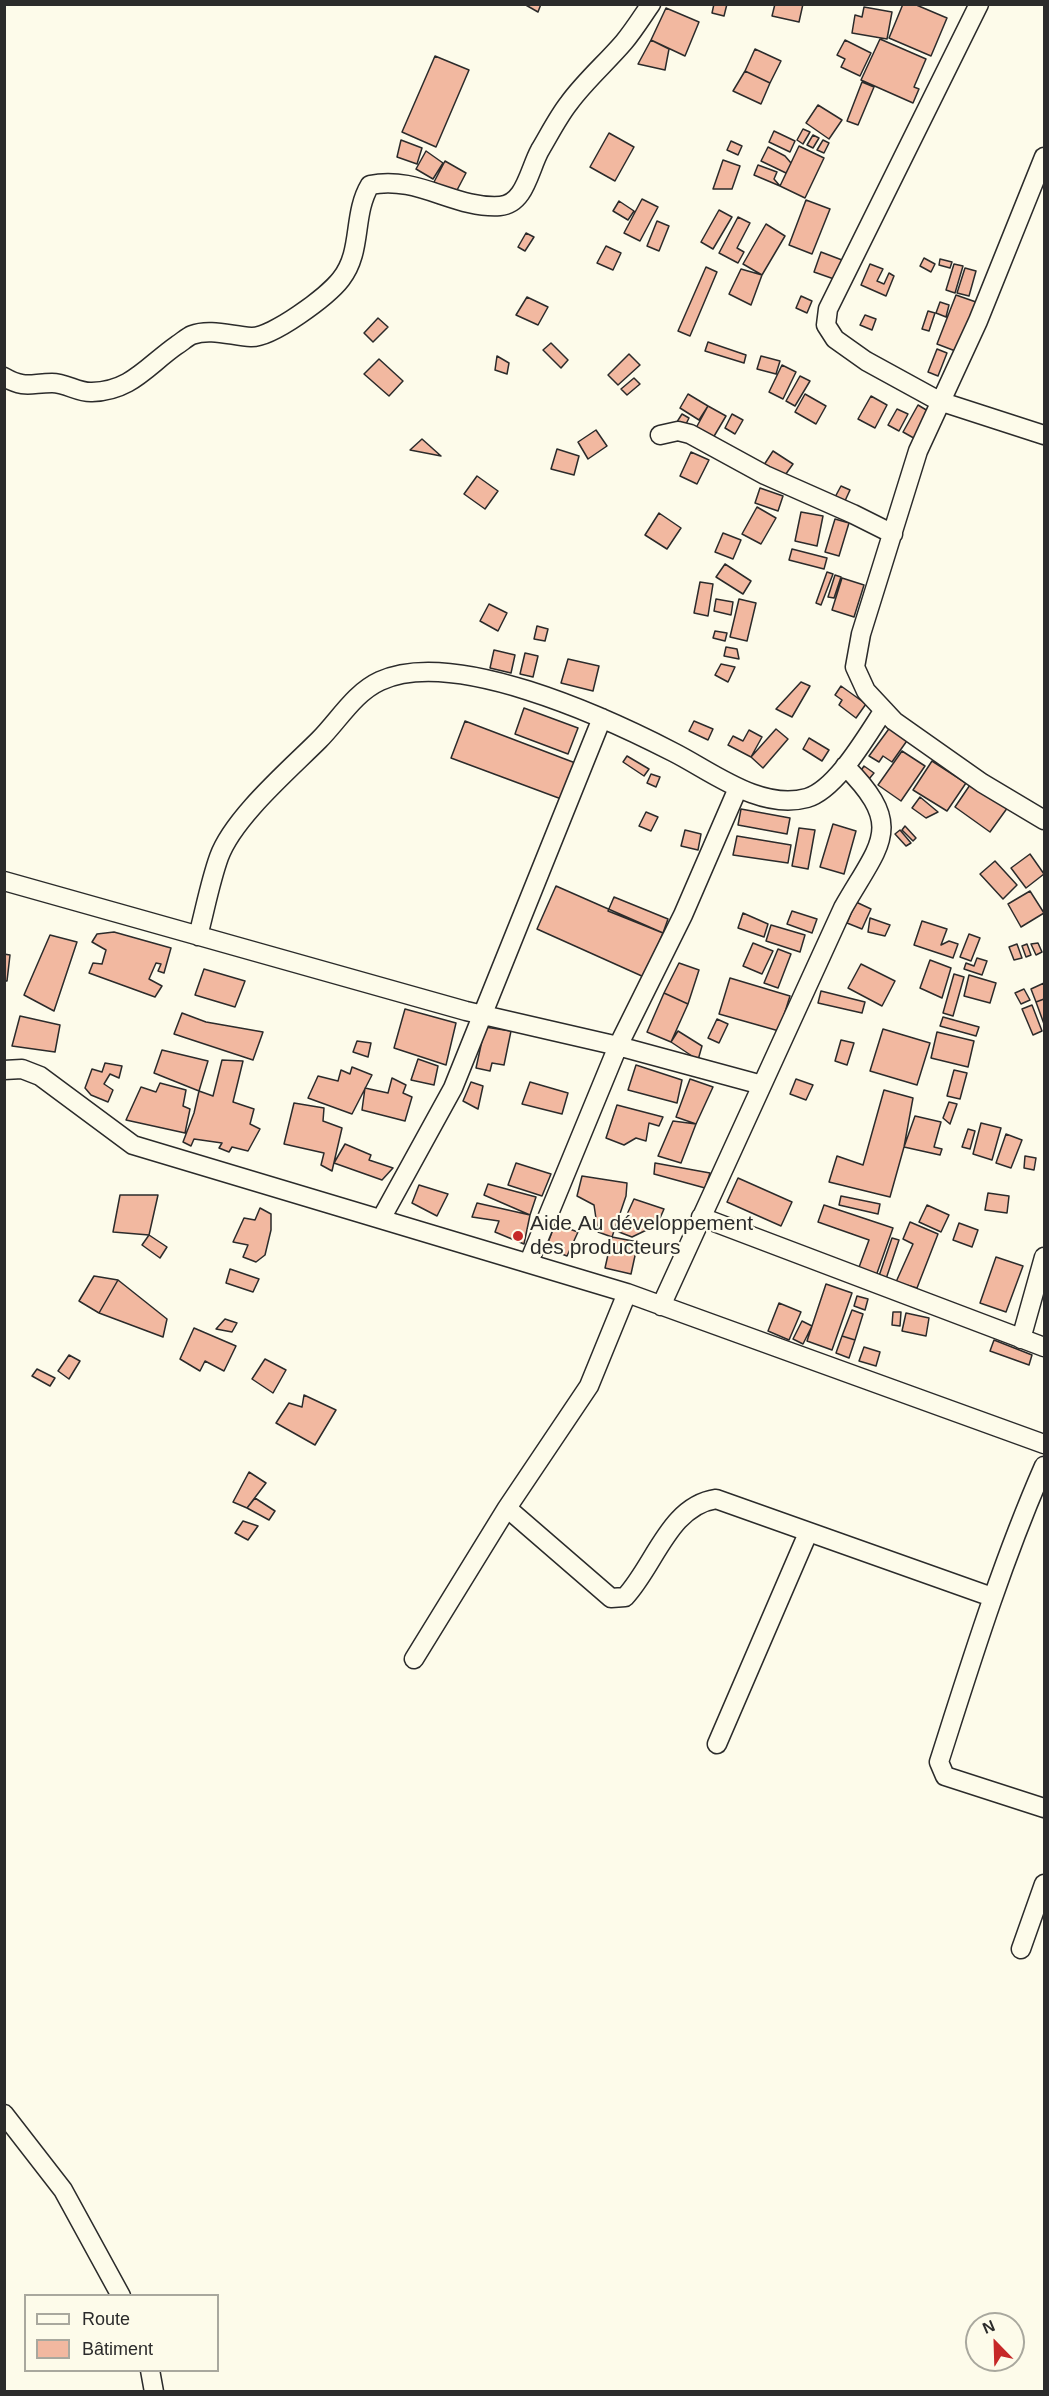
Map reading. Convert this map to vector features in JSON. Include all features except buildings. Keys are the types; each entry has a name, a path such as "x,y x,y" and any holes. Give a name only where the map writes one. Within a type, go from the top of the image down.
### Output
{"street":[{"path":"4,377 21,386 53,383 88,393 107,391 132,382 158,358 192,335 207,332 252,337 272,332 340,281 354,258 360,206 370,185 384,182 413,184 456,199 496,206 510,204 520,196 535,159 568,104 626,40 651,4"},
{"path":"978,4 828,309 826,324 835,339 866,361 939,401 1044,435"},
{"path":"1044,157 978,321 939,401 918,451 861,634 855,667 866,691 894,721 973,777 1044,820"},
{"path":"660,435 678,431 690,434 765,476 893,534"},
{"path":"198,936 220,855 241,822 327,732 357,695 379,681 403,672 437,672 513,685 602,718 682,756 738,788 771,799 807,798 831,782 884,710"},
{"path":"381,1219 453,1088 602,718"},
{"path":"662,1306 843,909 876,852 883,831 882,817 877,802 845,766"},
{"path":"529,1262 618,1046 683,915 738,788"},
{"path":"4,881 483,1015 618,1046 762,1085"},
{"path":"4,1070 22,1069 40,1076 133,1145 627,1293 1044,1444"},
{"path":"701,1218 1044,1347"},
{"path":"1021,1339 1044,1257"},
{"path":"414,1659 507,1508 589,1386 627,1293"},
{"path":"1044,1466 1014,1536 992,1597 939,1762 940,1769 945,1776 1044,1808"},
{"path":"507,1508 611,1598 625,1597 636,1585 674,1525 687,1510 700,1502 716,1499 992,1597"},
{"path":"717,1744 808,1533"},
{"path":"1021,1949 1044,1884"},
{"path":"4,2114 63,2190 120,2294"},
{"path":"150,2372 154,2391"}],"place":[{"name":"Aide Au développement des producteurs","path":"518,1236"}]}
